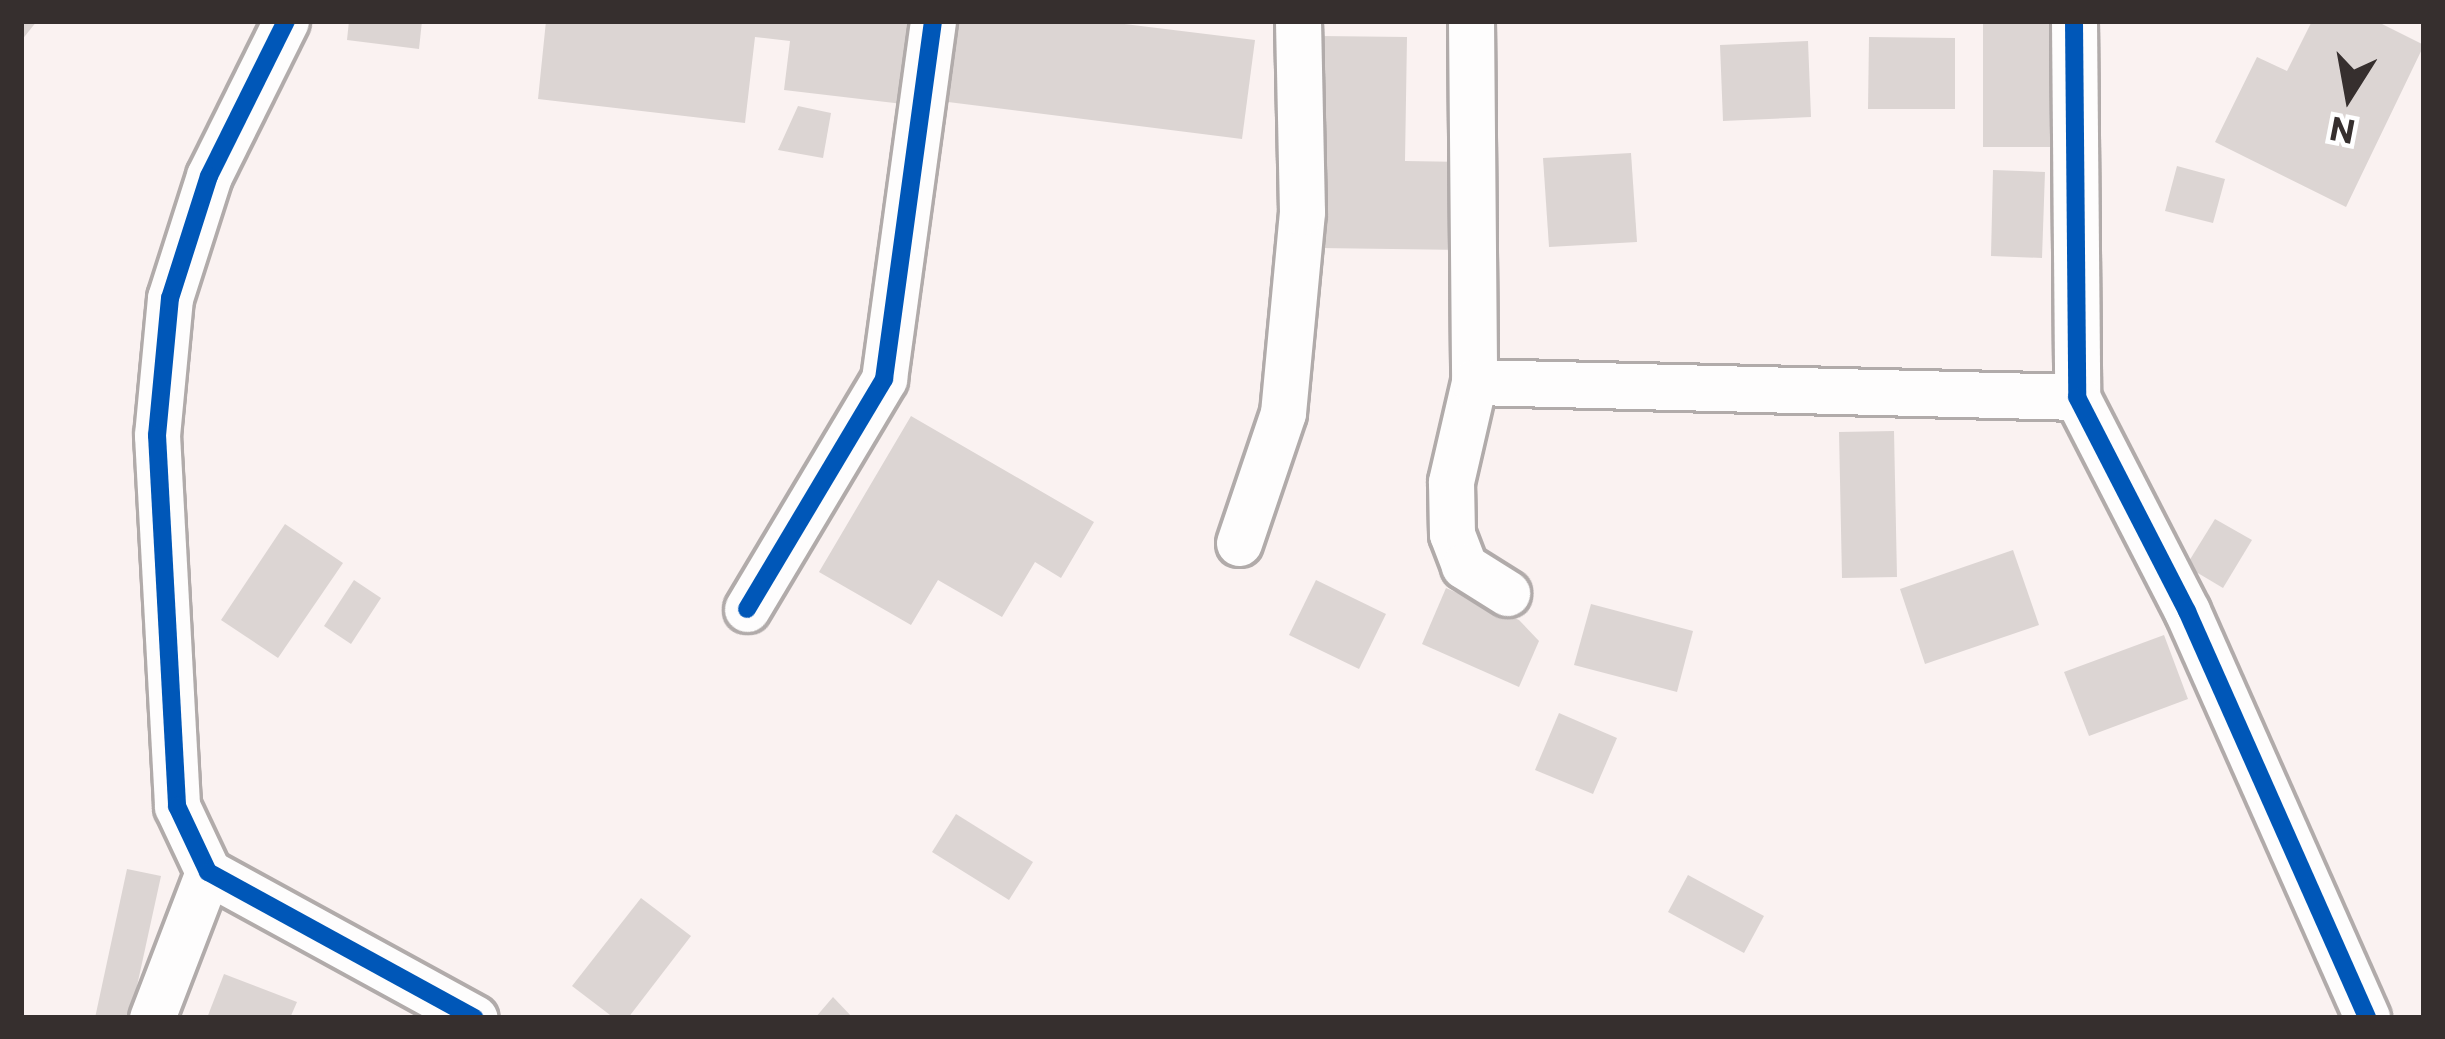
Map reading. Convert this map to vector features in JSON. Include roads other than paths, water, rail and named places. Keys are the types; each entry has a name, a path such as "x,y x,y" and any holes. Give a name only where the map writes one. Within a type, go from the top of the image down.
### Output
{"street":[{"path":"286,21 208,176 176,278 158,435 177,806 208,872 475,1018"},
{"path":"747,609 884,379 933,21"},
{"path":"1239,543 1283,413 1302,212 1298,21"},
{"path":"1472,21 1474,382 1451,482 1452,534 1465,566 1507,593"},
{"path":"2074,21 2077,397 2187,611 2367,1018"},
{"path":"1474,382 2077,397"},
{"path":"152,1018 208,872"}]}
